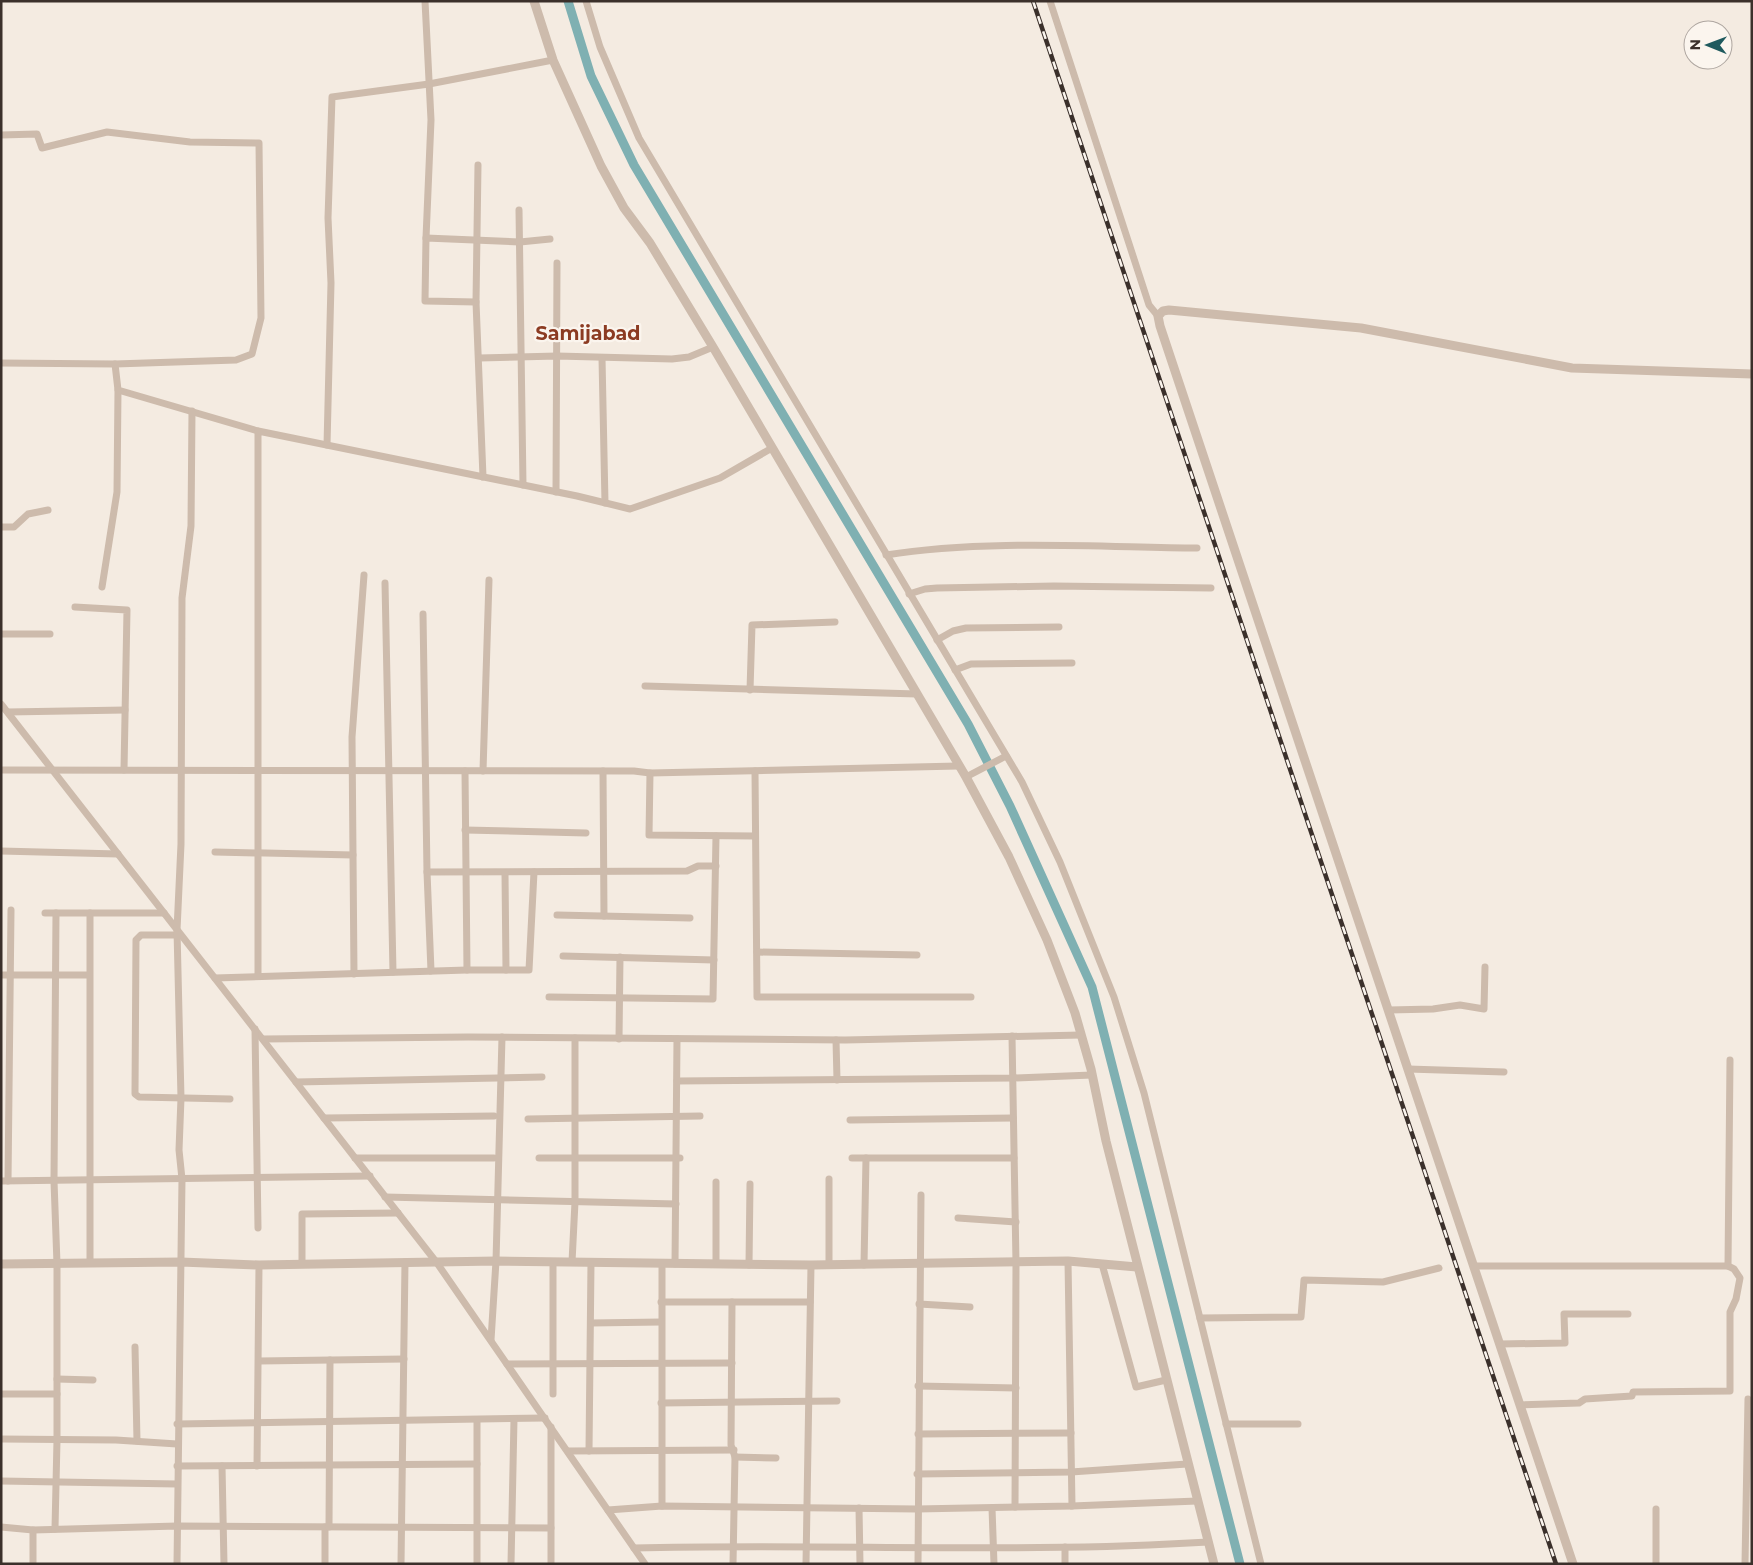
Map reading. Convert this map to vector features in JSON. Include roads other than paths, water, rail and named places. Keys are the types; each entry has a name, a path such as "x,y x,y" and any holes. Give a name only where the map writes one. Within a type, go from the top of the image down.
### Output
{"street":[{"path":"425,1 431,120 425,301 476,302"},
{"path":"534,1 553,60 601,166 624,208 650,243 966,777 1009,857 1047,940 1076,1013 1137,1267 1214,1564"},
{"path":"586,1 600,47 639,138 955,670 1004,757 1022,782 1060,862 1114,997 1144,1093 1261,1564"},
{"path":"1050,1 1149,305 1158,316 1573,1564"},
{"path":"327,445 332,283 328,218 332,97 429,84 553,60"},
{"path":"1,135 37,134 42,148 107,132 190,142 259,143 261,318 252,354 236,360 115,364 1,363"},
{"path":"478,165 476,302 483,477"},
{"path":"519,210 523,485"},
{"path":"426,238 520,242 550,238"},
{"path":"556,492 557,263"},
{"path":"1158,316 1163,311 1169,310 1361,328 1572,368 1752,374"},
{"path":"479,358 556,356 672,359 689,357 712,347"},
{"path":"602,358 605,503"},
{"path":"102,587 117,492 118,390 115,364"},
{"path":"118,390 258,431 556,492 630,510 720,478 772,448"},
{"path":"177,1564 177,1424 182,1179 179,1150 181,1098 177,932 181,770 182,598 191,526 192,411"},
{"path":"258,431 258,976"},
{"path":"1,527 14,526 28,514 48,510"},
{"path":"886,555 913,551 1009,546 1197,548"},
{"path":"354,974 352,737 364,575"},
{"path":"483,771 488,580"},
{"path":"385,583 393,972"},
{"path":"909,594 925,589 1054,586 1211,588"},
{"path":"75,607 127,610 124,770"},
{"path":"423,614 426,872 431,971"},
{"path":"750,690 752,624 835,622"},
{"path":"936,640 953,631 966,628 1059,627"},
{"path":"1,634 50,634"},
{"path":"955,670 971,664 1072,663"},
{"path":"645,686 917,694"},
{"path":"1,704 437,1263 644,1564"},
{"path":"8,712 125,710"},
{"path":"966,777 1004,757"},
{"path":"1,770 603,771 650,773 958,766"},
{"path":"464,771 467,970"},
{"path":"603,771 604,916"},
{"path":"755,771 757,997 971,997"},
{"path":"650,773 649,835 756,836"},
{"path":"465,830 586,833"},
{"path":"549,997 713,999 716,836"},
{"path":"1,852 118,854"},
{"path":"215,852 353,855"},
{"path":"426,872 687,871 698,866 716,866"},
{"path":"215,978 467,970 529,970 534,872"},
{"path":"505,873 506,970"},
{"path":"11,910 4,1181 370,1176"},
{"path":"45,912 164,913"},
{"path":"55,1529 57,1440 57,1264 54,1181 56,913"},
{"path":"90,913 88,975 90,1263"},
{"path":"557,915 690,918"},
{"path":"177,932 141,935 136,940 135,1094 139,1097 230,1099"},
{"path":"757,952 917,955"},
{"path":"564,956 714,960"},
{"path":"619,1039 620,957"},
{"path":"1389,1010 1433,1009 1460,1005 1484,1009 1485,967"},
{"path":"1,975 88,975"},
{"path":"255,1029 258,1228"},
{"path":"263,1039 575,1038 836,1040 1081,1035"},
{"path":"1012,1036 1016,1222 1015,1507"},
{"path":"490,1340 496,1261 502,1038"},
{"path":"572,1262 575,1202 575,1038"},
{"path":"675,1264 678,1158 678,1039"},
{"path":"836,1040 836,1080"},
{"path":"1728,1266 1730,1060"},
{"path":"1408,1069 1504,1072"},
{"path":"677,1081 1013,1078 1092,1075"},
{"path":"296,1082 542,1077"},
{"path":"324,1118 494,1116"},
{"path":"528,1119 700,1116"},
{"path":"850,1120 1014,1118"},
{"path":"355,1158 494,1158"},
{"path":"539,1158 678,1158"},
{"path":"852,1158 1014,1158"},
{"path":"864,1265 866,1158"},
{"path":"829,1179 829,1265"},
{"path":"716,1182 716,1264"},
{"path":"749,1265 750,1184"},
{"path":"918,1564 917,1474 921,1195"},
{"path":"386,1196 676,1204"},
{"path":"302,1264 302,1214 398,1213"},
{"path":"958,1218 1016,1222"},
{"path":"1,1264 181,1262 259,1265 496,1261 662,1265 864,1265 1068,1261 1137,1267"},
{"path":"1068,1261 1072,1506"},
{"path":"401,1564 405,1262"},
{"path":"589,1451 591,1262"},
{"path":"553,1263 553,1394"},
{"path":"1102,1264 1136,1387 1166,1380"},
{"path":"257,1466 259,1265"},
{"path":"662,1265 662,1506"},
{"path":"806,1564 811,1265"},
{"path":"1474,1266 1728,1266 1734,1269 1740,1278 1736,1299 1730,1312 1730,1391 1633,1392 1632,1396 1585,1399 1579,1403 1520,1405"},
{"path":"1200,1318 1301,1317 1304,1280 1383,1282 1439,1268"},
{"path":"661,1302 810,1302"},
{"path":"732,1302 731,1445 735,1454 733,1564"},
{"path":"919,1304 970,1307"},
{"path":"1500,1344 1565,1343 1564,1314 1628,1314"},
{"path":"591,1323 661,1322"},
{"path":"135,1347 137,1442"},
{"path":"259,1361 404,1359"},
{"path":"325,1564 330,1466 330,1360"},
{"path":"507,1364 732,1363"},
{"path":"57,1379 93,1380"},
{"path":"918,1386 1016,1388"},
{"path":"1,1394 57,1394"},
{"path":"1745,1564 1748,1399"},
{"path":"662,1404 837,1401"},
{"path":"177,1424 545,1418"},
{"path":"511,1564 514,1419"},
{"path":"477,1420 477,1564"},
{"path":"1226,1424 1298,1424"},
{"path":"551,1427 551,1564"},
{"path":"918,1434 1071,1433"},
{"path":"1,1439 177,1444"},
{"path":"568,1451 661,1450 776,1458"},
{"path":"177,1466 477,1464"},
{"path":"917,1474 1071,1472 1187,1464"},
{"path":"222,1466 224,1564"},
{"path":"1,1482 177,1484"},
{"path":"608,1510 662,1506 992,1508 1197,1501"},
{"path":"859,1508 860,1564"},
{"path":"992,1508 994,1564"},
{"path":"1656,1509 1656,1564"},
{"path":"1,1527 33,1530 177,1526 552,1528"},
{"path":"33,1530 33,1564"},
{"path":"634,1548 807,1545 1118,1548 1208,1542"},
{"path":"1064,1547 1065,1564"}],"waterway":[{"path":"568,1 591,76 634,165 968,724 1010,806 1092,987 1240,1564"}],"railway":[{"path":"1033,1 1556,1564"}],"district":[{"name":"Samijabad","path":"588,333"}]}
